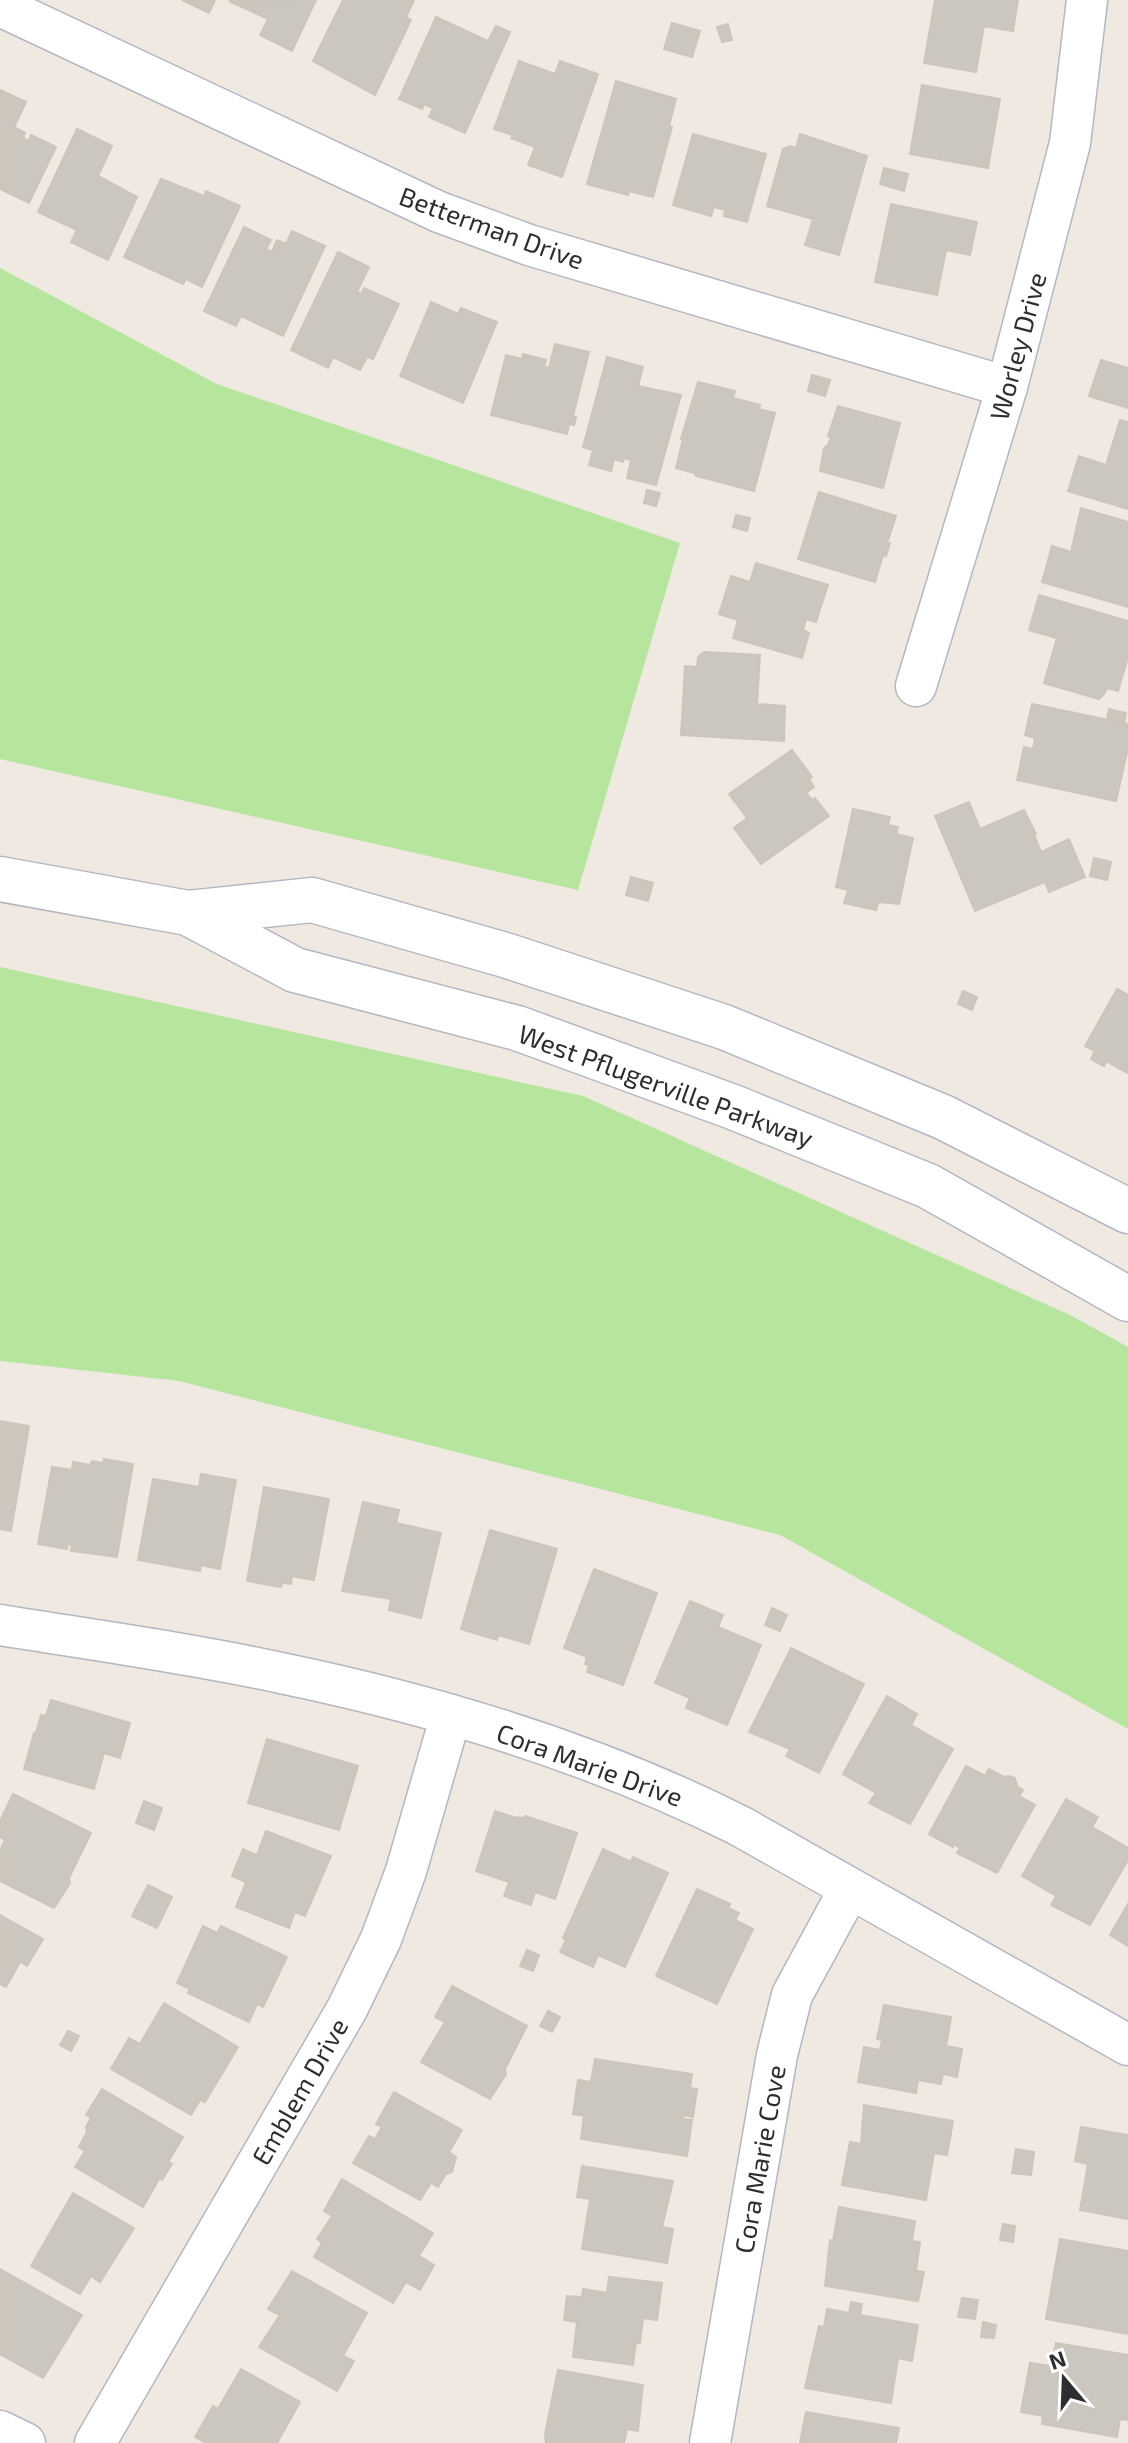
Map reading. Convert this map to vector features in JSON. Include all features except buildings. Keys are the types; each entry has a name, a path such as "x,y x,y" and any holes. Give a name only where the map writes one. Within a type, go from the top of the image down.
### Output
{"main road":[{"name":"West Pflugerville Parkway","path":"0,879 188,913 312,900 505,955 724,1027 928,1111 1128,1211"},
{"name":"West Pflugerville Parkway","path":"188,913 295,970 517,1028 733,1107 928,1186 1128,1299"}],"street":[{"name":"Worley Drive","path":"916,686 1007,387 1070,143 1087,0"},
{"name":"Betterman Drive","path":"0,6 439,212 529,245 1007,387"},
{"name":"Cora Marie Drive","path":"0,1625 279,1672 395,1699 568,1751 689,1801 740,1826 1128,2045"},
{"name":"Emblem Drive","path":"95,2443 347,2009 381,1939 406,1871 451,1715"},
{"name":"Cora Marie Cove","path":"710,2443 777,2055 792,1995 849,1890"},
{"path":"0,2431 25,2443"}],"green space":[{"path":"0,268 217,384 680,543 578,890 0,759"},
{"path":"0,967 583,1096 1070,1315 1128,1347 1128,1729 780,1535 179,1381 0,1361"}]}
